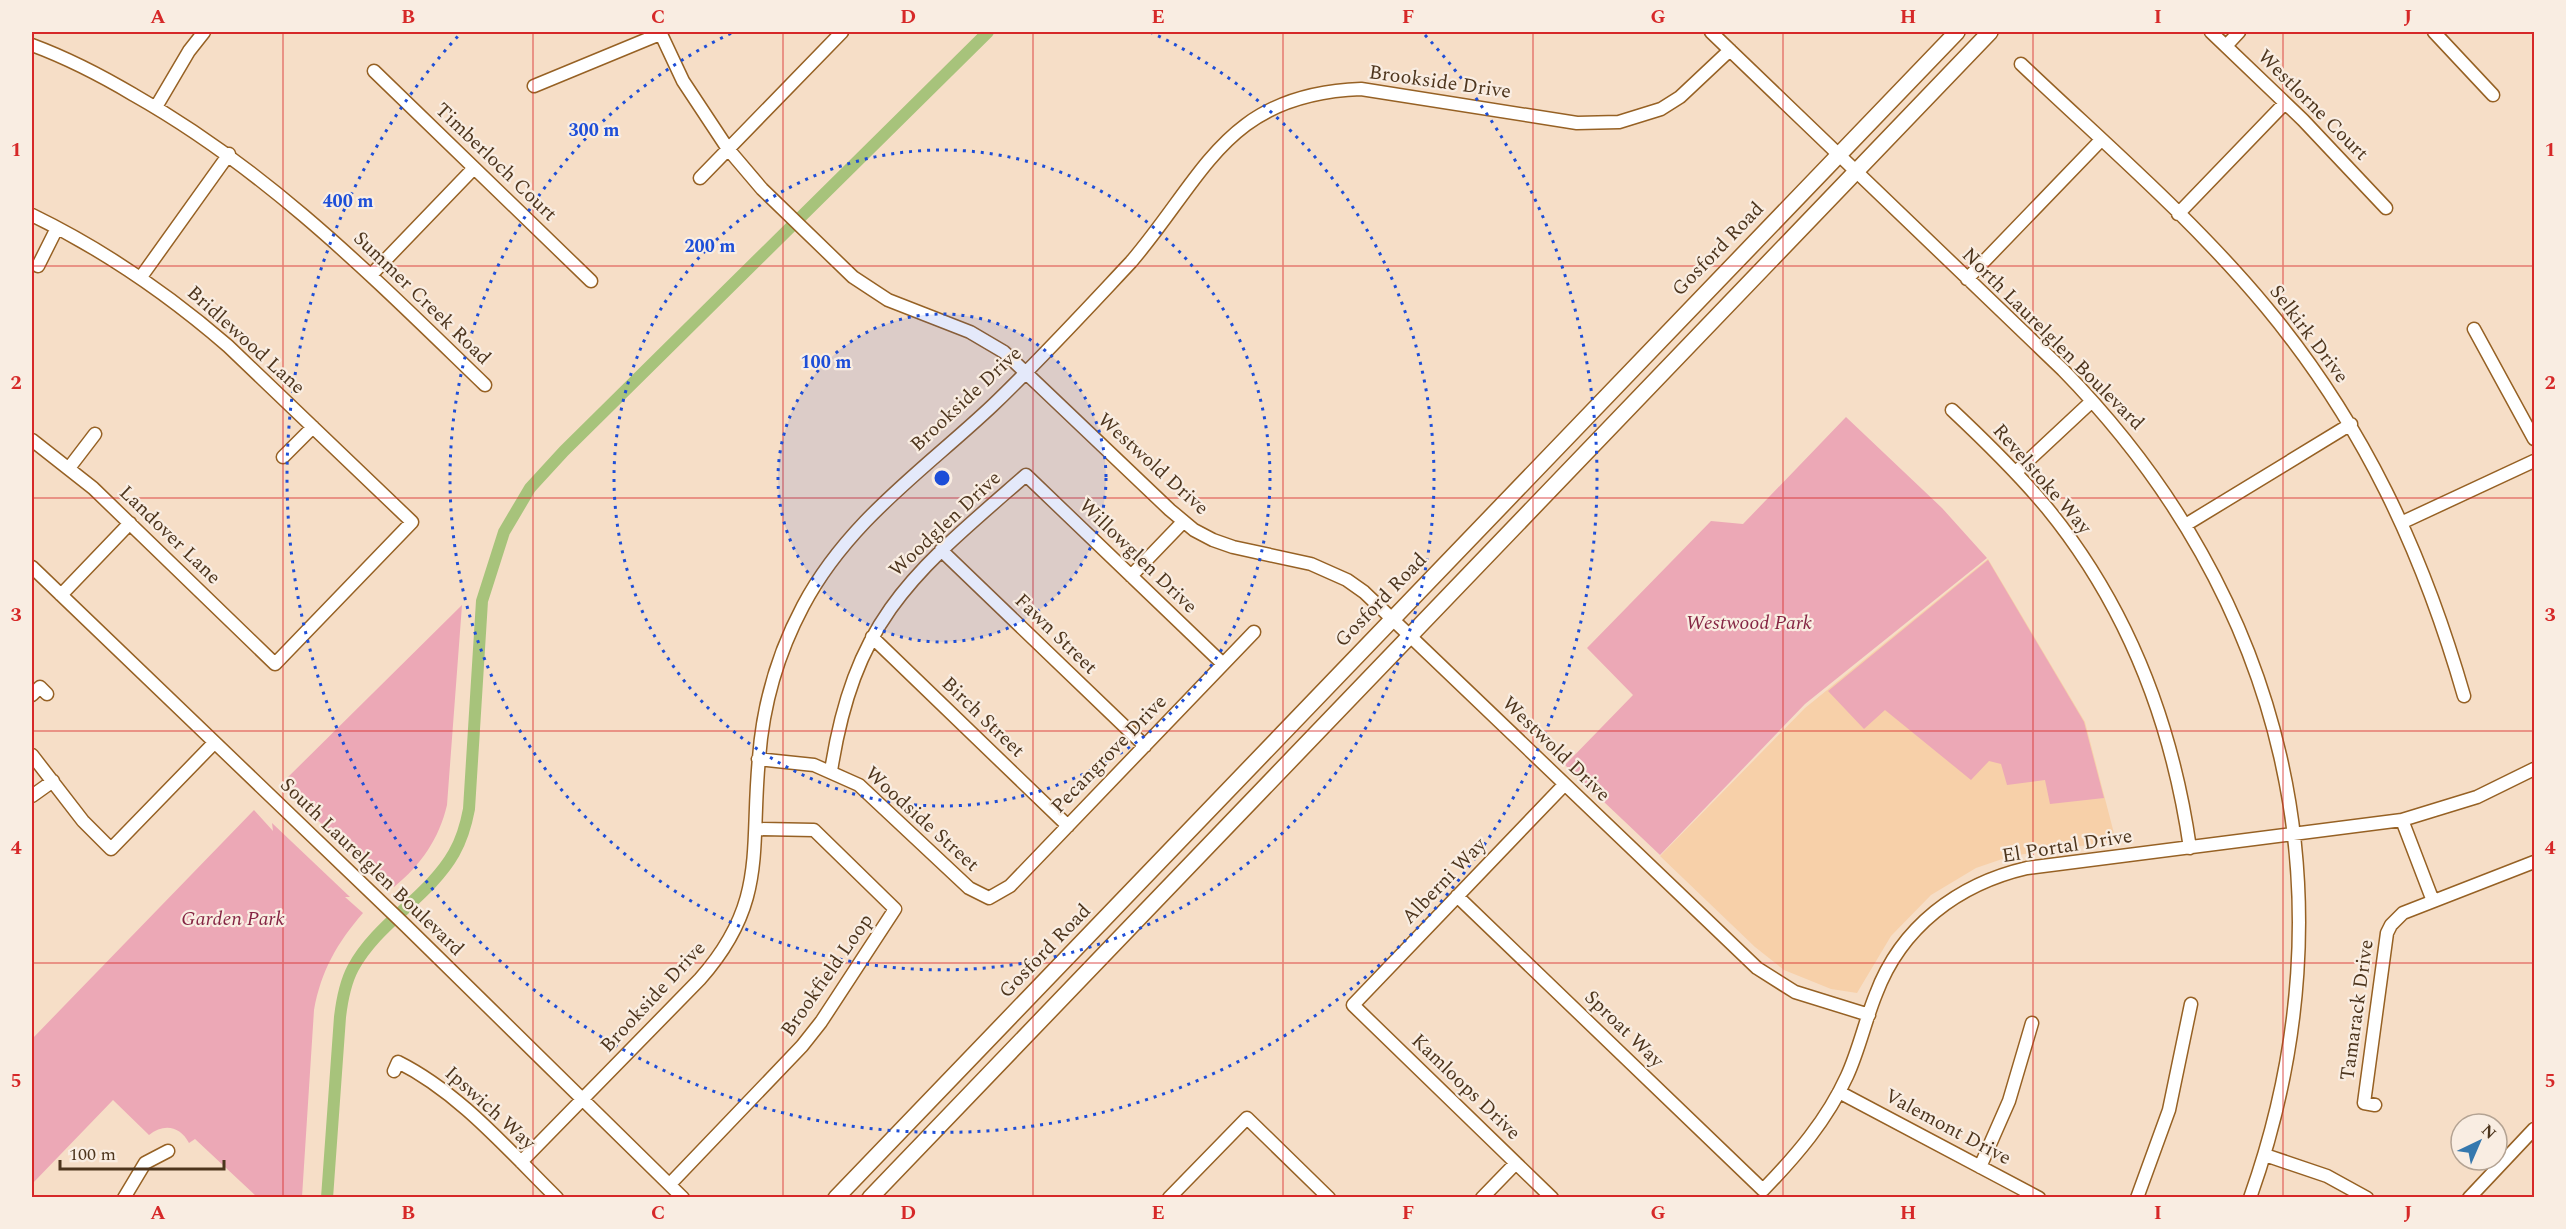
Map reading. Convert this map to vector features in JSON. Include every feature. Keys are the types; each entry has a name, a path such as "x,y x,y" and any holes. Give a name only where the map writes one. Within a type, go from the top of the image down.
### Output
{"main road":[{"name":"Gosford Road","path":"836,1197 1958,32"},
{"path":"870,1197 1990,32"}],"street":[{"path":"156,107 189,51 204,32"},
{"path":"700,178 842,32"},
{"name":"North Laurelglen Boulevard","path":"1711,32 2092,401 2136,452 2187,524 2219,583 2251,657 2279,748 2294,836 2300,907 2297,988 2287,1068 2265,1155 2250,1197"},
{"name":"Westlorne Court","path":"2211,32 2285,103 2386,208"},
{"path":"2226,46 2240,32"},
{"path":"2434,32 2493,95"},
{"path":"534,86 660,33"},
{"name":"Westwold Drive","path":"660,33 695,101 728,149 762,189 853,277 872,291 987,340 1026,372 1183,522 1213,540 1233,547 1311,564 1328,570 1364,592 1757,968 1796,992 1869,1014"},
{"name":"Summer Creek Road","path":"32,45 70,61 156,107 229,154 321,228 485,385"},
{"name":"Brookside Drive","path":"521,1162 700,979 723,949 739,920 749,890 755,858 758,759 767,704 776,671 803,606 820,576 846,541 883,501 1026,372 1131,262 1215,151 1246,125 1274,108 1317,94 1362,89 1577,123 1620,122 1661,109 1680,97 1730,50"},
{"name":"Selkirk Drive","path":"2021,64 2178,214 2265,305 2302,353 2351,424 2403,522 2436,603 2464,696"},
{"name":"Timberloch Court","path":"374,71 591,281"},
{"path":"2178,214 2285,103"},
{"path":"1967,279 2100,140"},
{"path":"141,277 229,154"},
{"path":"370,275 474,168"},
{"name":"Bridlewood Lane","path":"32,215 141,277 228,346 412,522 275,663"},
{"path":"38,266 57,228"},
{"path":"2474,329 2535,439"},
{"path":"2016,472 2092,401"},
{"name":"Revelstoke Way","path":"1952,410 2016,472 2068,535 2105,594 2127,635 2166,733 2180,789 2190,848"},
{"path":"2187,524 2351,424"},
{"path":"283,457 313,427"},
{"path":"69,468 95,434"},
{"name":"Landover Lane","path":"32,440 69,468 130,523 275,663"},
{"path":"2403,522 2535,461"},
{"name":"Woodglen Drive","path":"831,771 840,720 849,688 872,637 899,594 941,550 1026,475"},
{"name":"Willowglen Drive","path":"1026,475 1223,664"},
{"path":"1131,576 1183,522"},
{"path":"61,595 130,523"},
{"name":"Fawn Street","path":"941,550 1145,746"},
{"name":"South Laurelglen Boulevard","path":"32,567 386,906 683,1197"},
{"name":"Pecangrove Drive","path":"989,898 1010,886 1254,632"},
{"name":"Birch Street","path":"872,637 1068,826"},
{"path":"32,695 40,687 47,694"},
{"path":"32,755 83,821 111,849 214,743"},
{"name":"Woodside Street","path":"758,759 794,761 831,771 874,796 969,888 989,898"},
{"name":"El Portal Drive","path":"1763,1190 1806,1143 1839,1092 1859,1047 1885,972 1908,937 1932,914 1965,890 1987,879 2027,868 2294,836 2402,820 2477,797 2535,769"},
{"path":"32,796 53,781"},
{"name":"Alberni Way","path":"1353,1005 1564,784"},
{"path":"2402,820 2433,901"},
{"name":"Brookfield Loop","path":"669,1184 802,1046 896,909 814,830 756,829"},
{"name":"Tamarack Drive","path":"2375,1105 2364,1103 2387,933 2391,925 2403,913 2535,862"},
{"name":"Sproat Way","path":"1457,896 1763,1190"},
{"path":"2137,1197 2169,1110 2191,1004"},
{"name":"Kamloops Drive","path":"1353,1005 1552,1197"},
{"path":"1980,1167 2009,1101 2032,1023"},
{"name":"Ipswich Way","path":"393,1071 398,1062 432,1082 456,1100 557,1197"},
{"name":"Valemont Drive","path":"1839,1092 2038,1197"},
{"path":"1169,1197 1247,1118 1329,1197"},
{"path":"2469,1197 2535,1129"},
{"path":"124,1197 145,1163 168,1151"},
{"path":"2265,1155 2327,1176 2367,1197"},
{"path":"1482,1197 1516,1163"}],"shaded area":[{"path":"1988,559 2085,722 2116,841 2011,856 1976,868 1931,895 1891,936 1857,993 1831,989 1784,970 1755,947 1660,856 1805,708"}],"green space":[{"name":"Westwood Park","path":"1846,417 1942,508 1987,558 1805,704 1660,855 1565,765 1633,695 1587,648 1711,521 1743,524"},
{"path":"1988,560 2084,722 2104,798 2050,804 2045,780 2007,785 2001,764 1989,761 1971,780 1885,710 1864,729 1828,691"},
{"path":"462,605 447,805 439,829 428,850 413,870 394,887 380,871 381,879 297,801 306,801 283,782"},
{"name":"Garden Park","path":"254,810 273,831 272,823 350,897 345,897 363,913 345,935 331,958 317,996 314,1010 302,1197 257,1197 195,1139 189,1143 181,1133 171,1128 160,1129 149,1135 113,1100 32,1184 32,1039"}],"waterway":[{"path":"327,1198 340,1017 348,980 363,952 375,937 443,869 457,848 465,826 469,809 482,601 504,532 530,488 564,451 988,32"}]}
